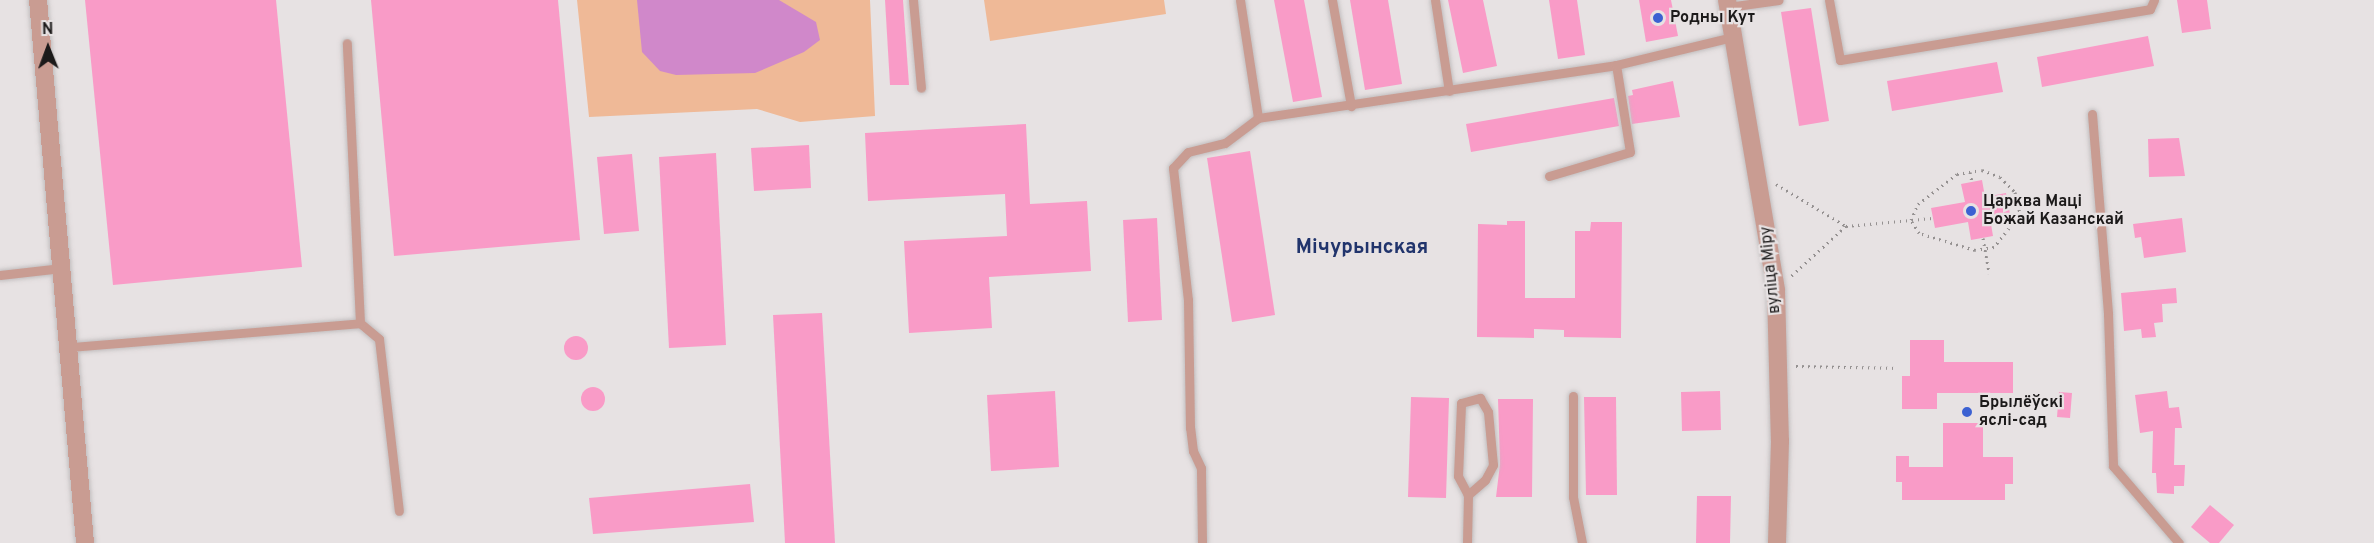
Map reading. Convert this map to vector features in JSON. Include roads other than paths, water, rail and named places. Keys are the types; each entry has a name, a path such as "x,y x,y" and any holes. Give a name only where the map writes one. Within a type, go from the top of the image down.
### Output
{"street":[{"path":"38,0 71,347 85,543"},
{"name":"вуліца Міру","path":"1728,3 1776,291 1780,441 1777,543"}],"lane":[{"path":"913,0 921,88"},
{"path":"1240,0 1258,118"},
{"path":"1332,0 1351,106"},
{"path":"1435,0 1449,91"},
{"path":"1728,3 1779,0"},
{"path":"1829,0 1840,60 2150,9 2154,0"},
{"path":"1202,543 1201,468 1193,451 1190,428 1188,300 1173,168 1188,152 1225,143 1258,118 1616,65 1733,37"},
{"path":"347,43 360,323"},
{"path":"1549,176 1630,152 1616,65"},
{"path":"2092,114 2108,314 2113,466 2179,543"},
{"path":"0,275 63,268"},
{"path":"71,347 360,323 379,339 399,511"},
{"path":"1573,396 1573,497 1582,543"},
{"path":"1467,543 1468,495 1458,476 1461,403 1480,398 1488,411 1493,465 1485,480 1468,495"}],"place":[{"name":"Родны Кут","path":"1658,18"},
{"name":"Царква Маці Божай Казанскай","path":"1971,211"},
{"name":"Брылёўскі яслі-сад","path":"1967,412"}],"district":[{"name":"Мічурынская","path":"1362,248"}]}
